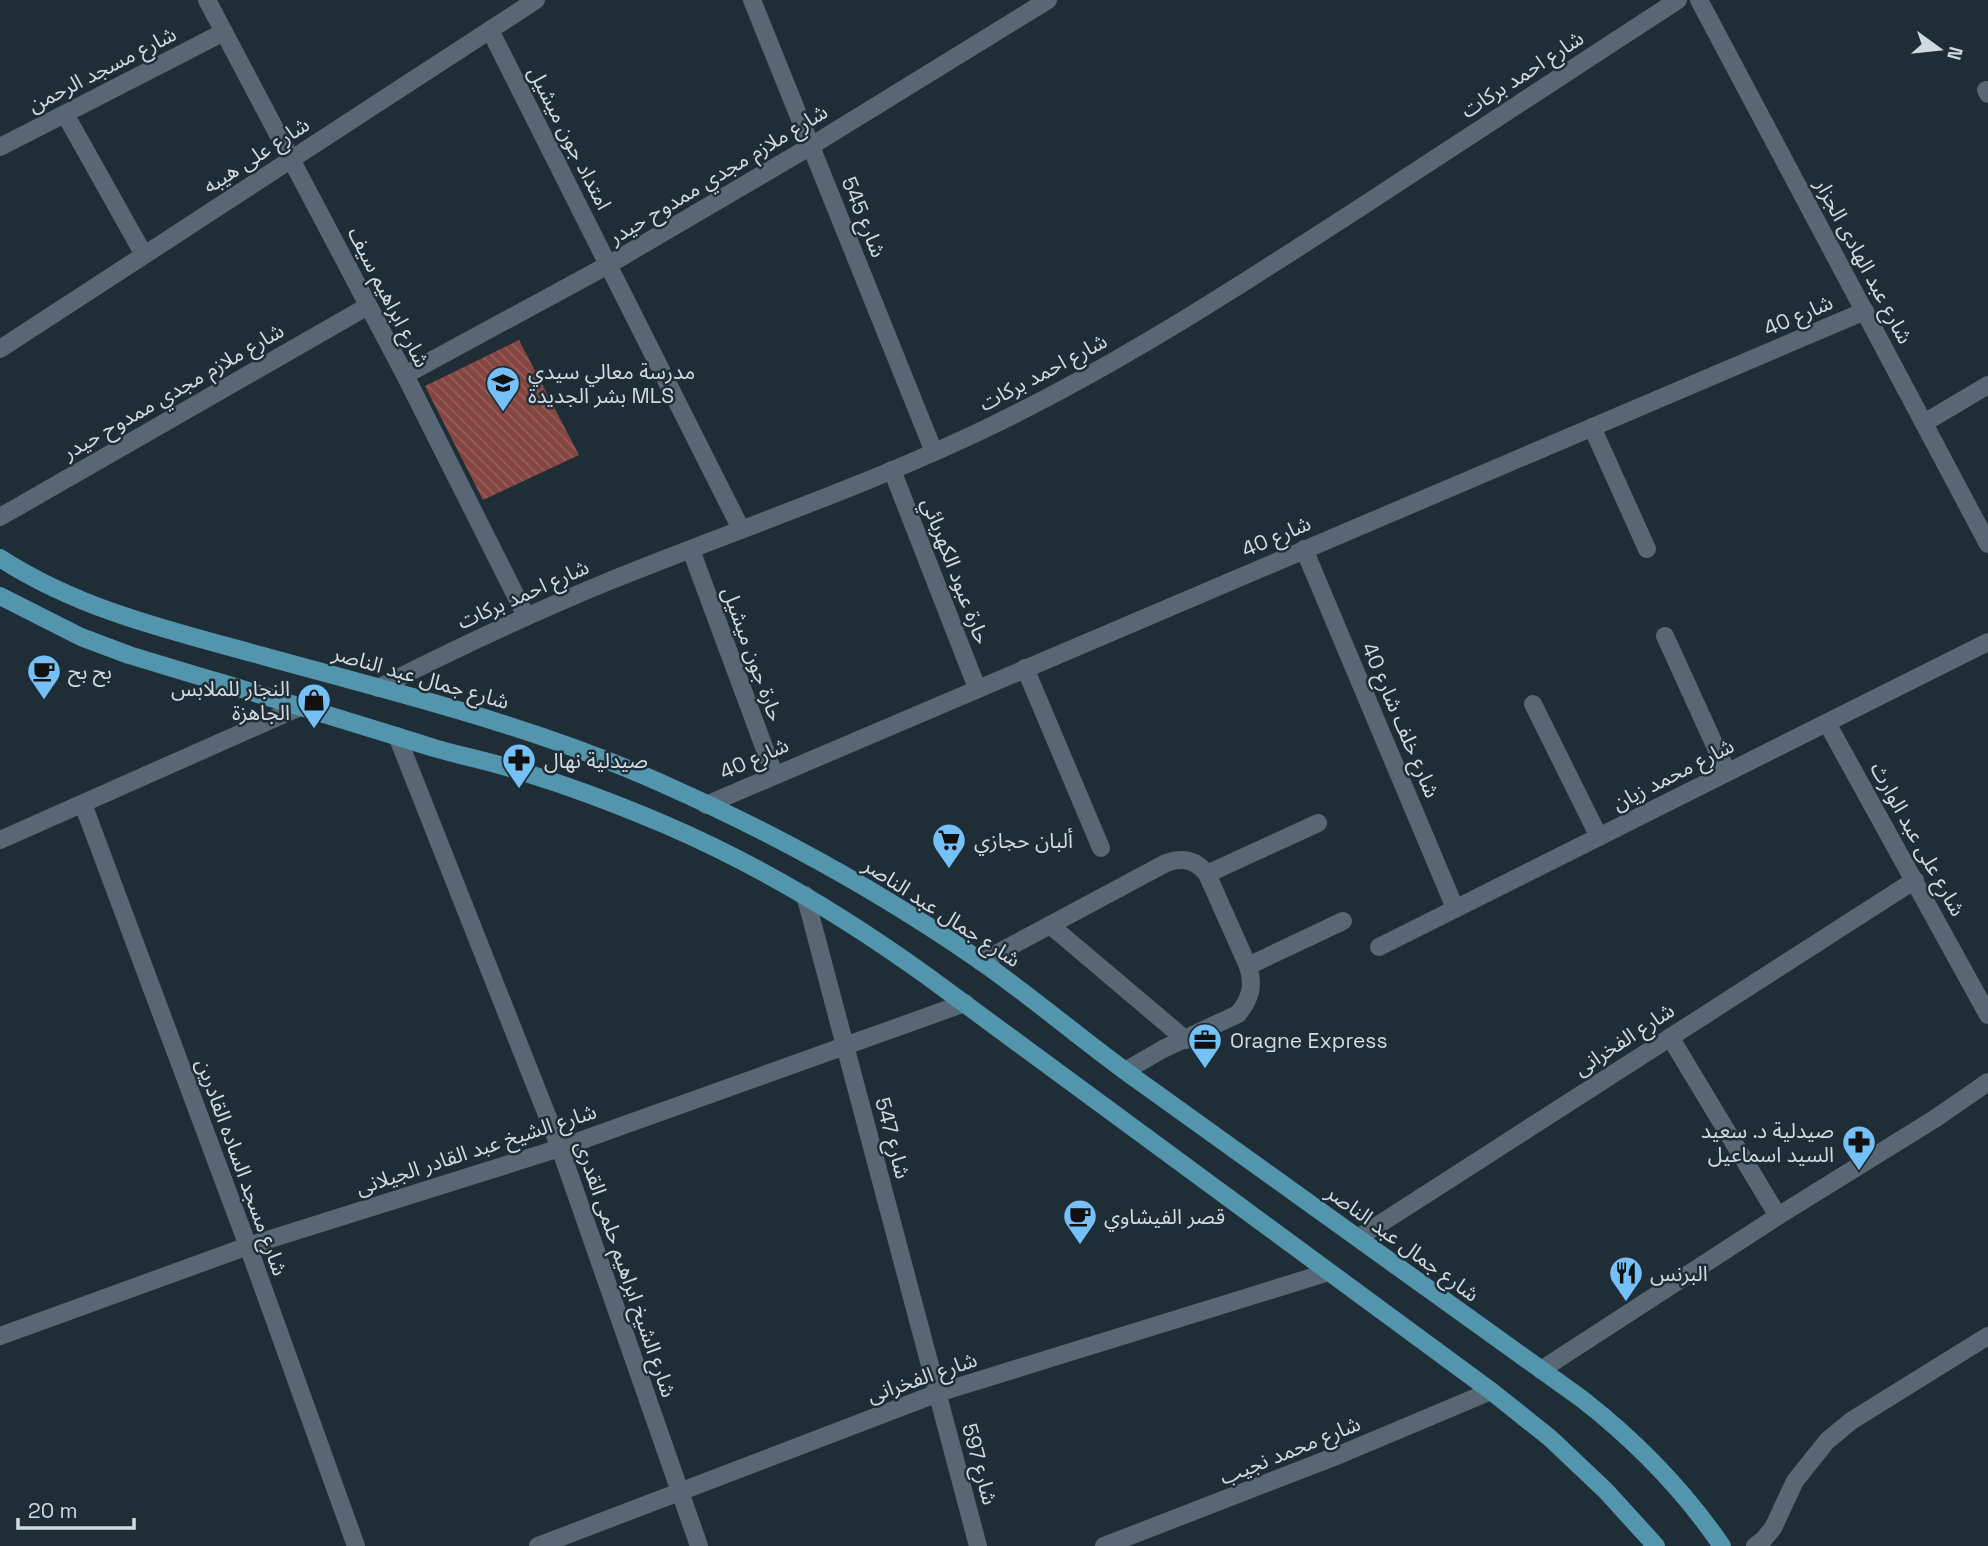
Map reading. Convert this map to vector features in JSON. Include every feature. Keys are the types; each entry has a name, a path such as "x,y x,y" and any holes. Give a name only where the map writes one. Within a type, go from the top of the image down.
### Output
{"main road":[{"name":"شارع جمال عبد الناصر","path":"0,558 44,584 126,618 496,721 579,750 706,804 847,877 981,962 1125,1071 1619,1427 1683,1492 1722,1546"},
{"path":"0,596 81,637 130,655 516,769 592,795 667,825 804,895 867,933 965,1003 1491,1391 1550,1438 1606,1491 1656,1546"}],"street":[{"name":"شارع ابراهيم سيف","path":"208,0 405,375 526,616"},
{"name":"شارع على هيبه","path":"0,349 536,0"},
{"name":"شارع 545","path":"752,0 934,452"},
{"name":"شارع ملازم مجدي ممدوح حيدر","path":"405,375 608,265 811,146 1048,0"},
{"name":"شارع احمد بركات","path":"378,688 526,616 892,470 1049,396 1143,345 1235,289 1678,0"},
{"name":"شارع عبد الهادى الجزار","path":"1699,0 1988,544"},
{"name":"امتداد جون ميشيل","path":"490,30 741,529"},
{"name":"شارع مسجد الرحمن","path":"0,147 224,32"},
{"path":"65,114 144,255"},
{"name":"شارع ملازم مجدي ممدوح حيدر","path":"0,516 368,306"},
{"name":"شارع 40","path":"706,804 1865,311"},
{"path":"1924,423 1988,385"},
{"path":"1592,427 1647,549"},
{"name":"حارة عبود الكهربائي","path":"892,470 977,688"},
{"name":"شارع خلف شارع 40","path":"1304,549 1455,908"},
{"name":"حارة جون ميشيل","path":"691,550 774,774"},
{"path":"1665,636 1727,772"},
{"name":"شارع محمد زيان","path":"1379,947 1988,642"},
{"path":"1025,668 1101,848"},
{"path":"1533,704 1599,836"},
{"path":"0,840 300,706"},
{"name":"شارع على عبد الوارث","path":"1827,723 1988,1015"},
{"name":"شارع الشيخ ابراهيم حلمى القدرى","path":"397,736 560,1148 699,1546"},
{"name":"شارع مسجد الساده القادرين","path":"83,804 248,1246 356,1546"},
{"path":"1207,874 1318,823"},
{"path":"981,962 1167,863 1184,859 1201,867 1207,874 1248,966 1252,978 1247,1004 1238,1014 1163,1049 1125,1071"},
{"name":"شارع الفخرانى","path":"1358,1238 1914,880"},
{"name":"شارع 547","path":"804,895 938,1393"},
{"path":"1248,966 1343,921"},
{"path":"1050,925 1186,1040"},
{"name":"شارع الشيخ عبد القادر الجيلانى","path":"0,1336 248,1246 560,1148 965,1003"},
{"path":"1670,1037 1778,1216"},
{"path":"1541,1370 1988,1082"},
{"name":"شارع الفخرانى","path":"537,1546 938,1393 1329,1272"},
{"path":"1755,1546 1773,1528 1795,1481 1827,1441 1851,1421 1988,1336"},
{"name":"شارع محمد نجيب","path":"1104,1546 1326,1461 1491,1391"},
{"name":"شارع 597","path":"938,1393 978,1546"}],"building":[{"path":"519,340 579,455 483,500 425,386"}],"place":[{"name":"مدرسة معالي سيدي بشر الجديدة MLS","path":"503,413"},
{"name":"بح بح","path":"44,701"},
{"name":"النجار للملابس الجاهزة","path":"314,730"},
{"name":"صيدلية نهال","path":"519,790"},
{"name":"ألبان حجازي","path":"949,870"},
{"name":"Oragne Express","path":"1205,1070"},
{"name":"صيدلية د. سعيد السيد اسماعيل","path":"1859,1172"},
{"name":"قصر الفيشاوي","path":"1080,1246"},
{"name":"البرنس","path":"1626,1303"}]}
